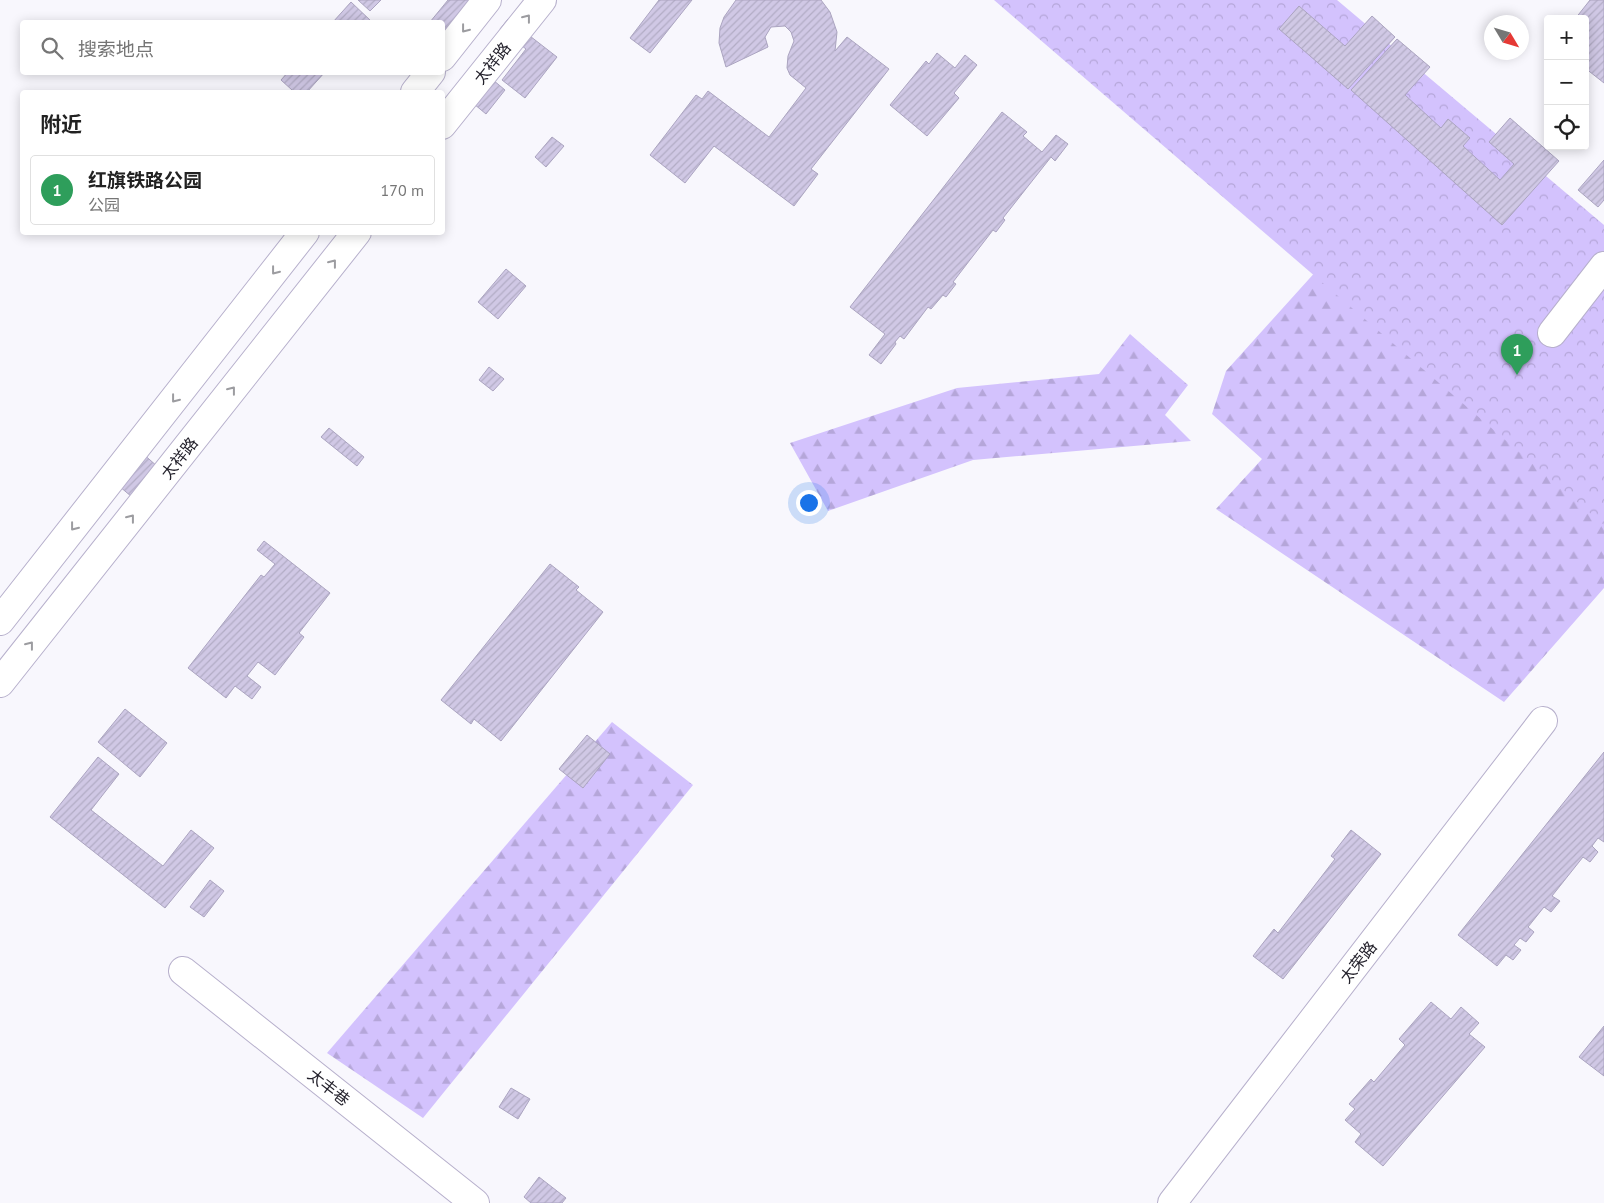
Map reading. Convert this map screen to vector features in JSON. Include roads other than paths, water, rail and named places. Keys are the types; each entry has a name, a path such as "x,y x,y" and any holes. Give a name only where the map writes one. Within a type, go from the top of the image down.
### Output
{"street":[{"path":"445,53 488,0"},
{"name":"太祥路","path":"445,121 542,0"},
{"path":"417,90 429,75"},
{"path":"0,621 303,235"},
{"name":"太祥路","path":"0,683 355,235"},
{"path":"1552,333 1604,266"},
{"name":"太荣路","path":"1172,1203 1543,721"},
{"name":"太丰巷","path":"182,971 457,1198"}],"place":[{"name":"红旗铁路公园","path":"1517,375"}]}
